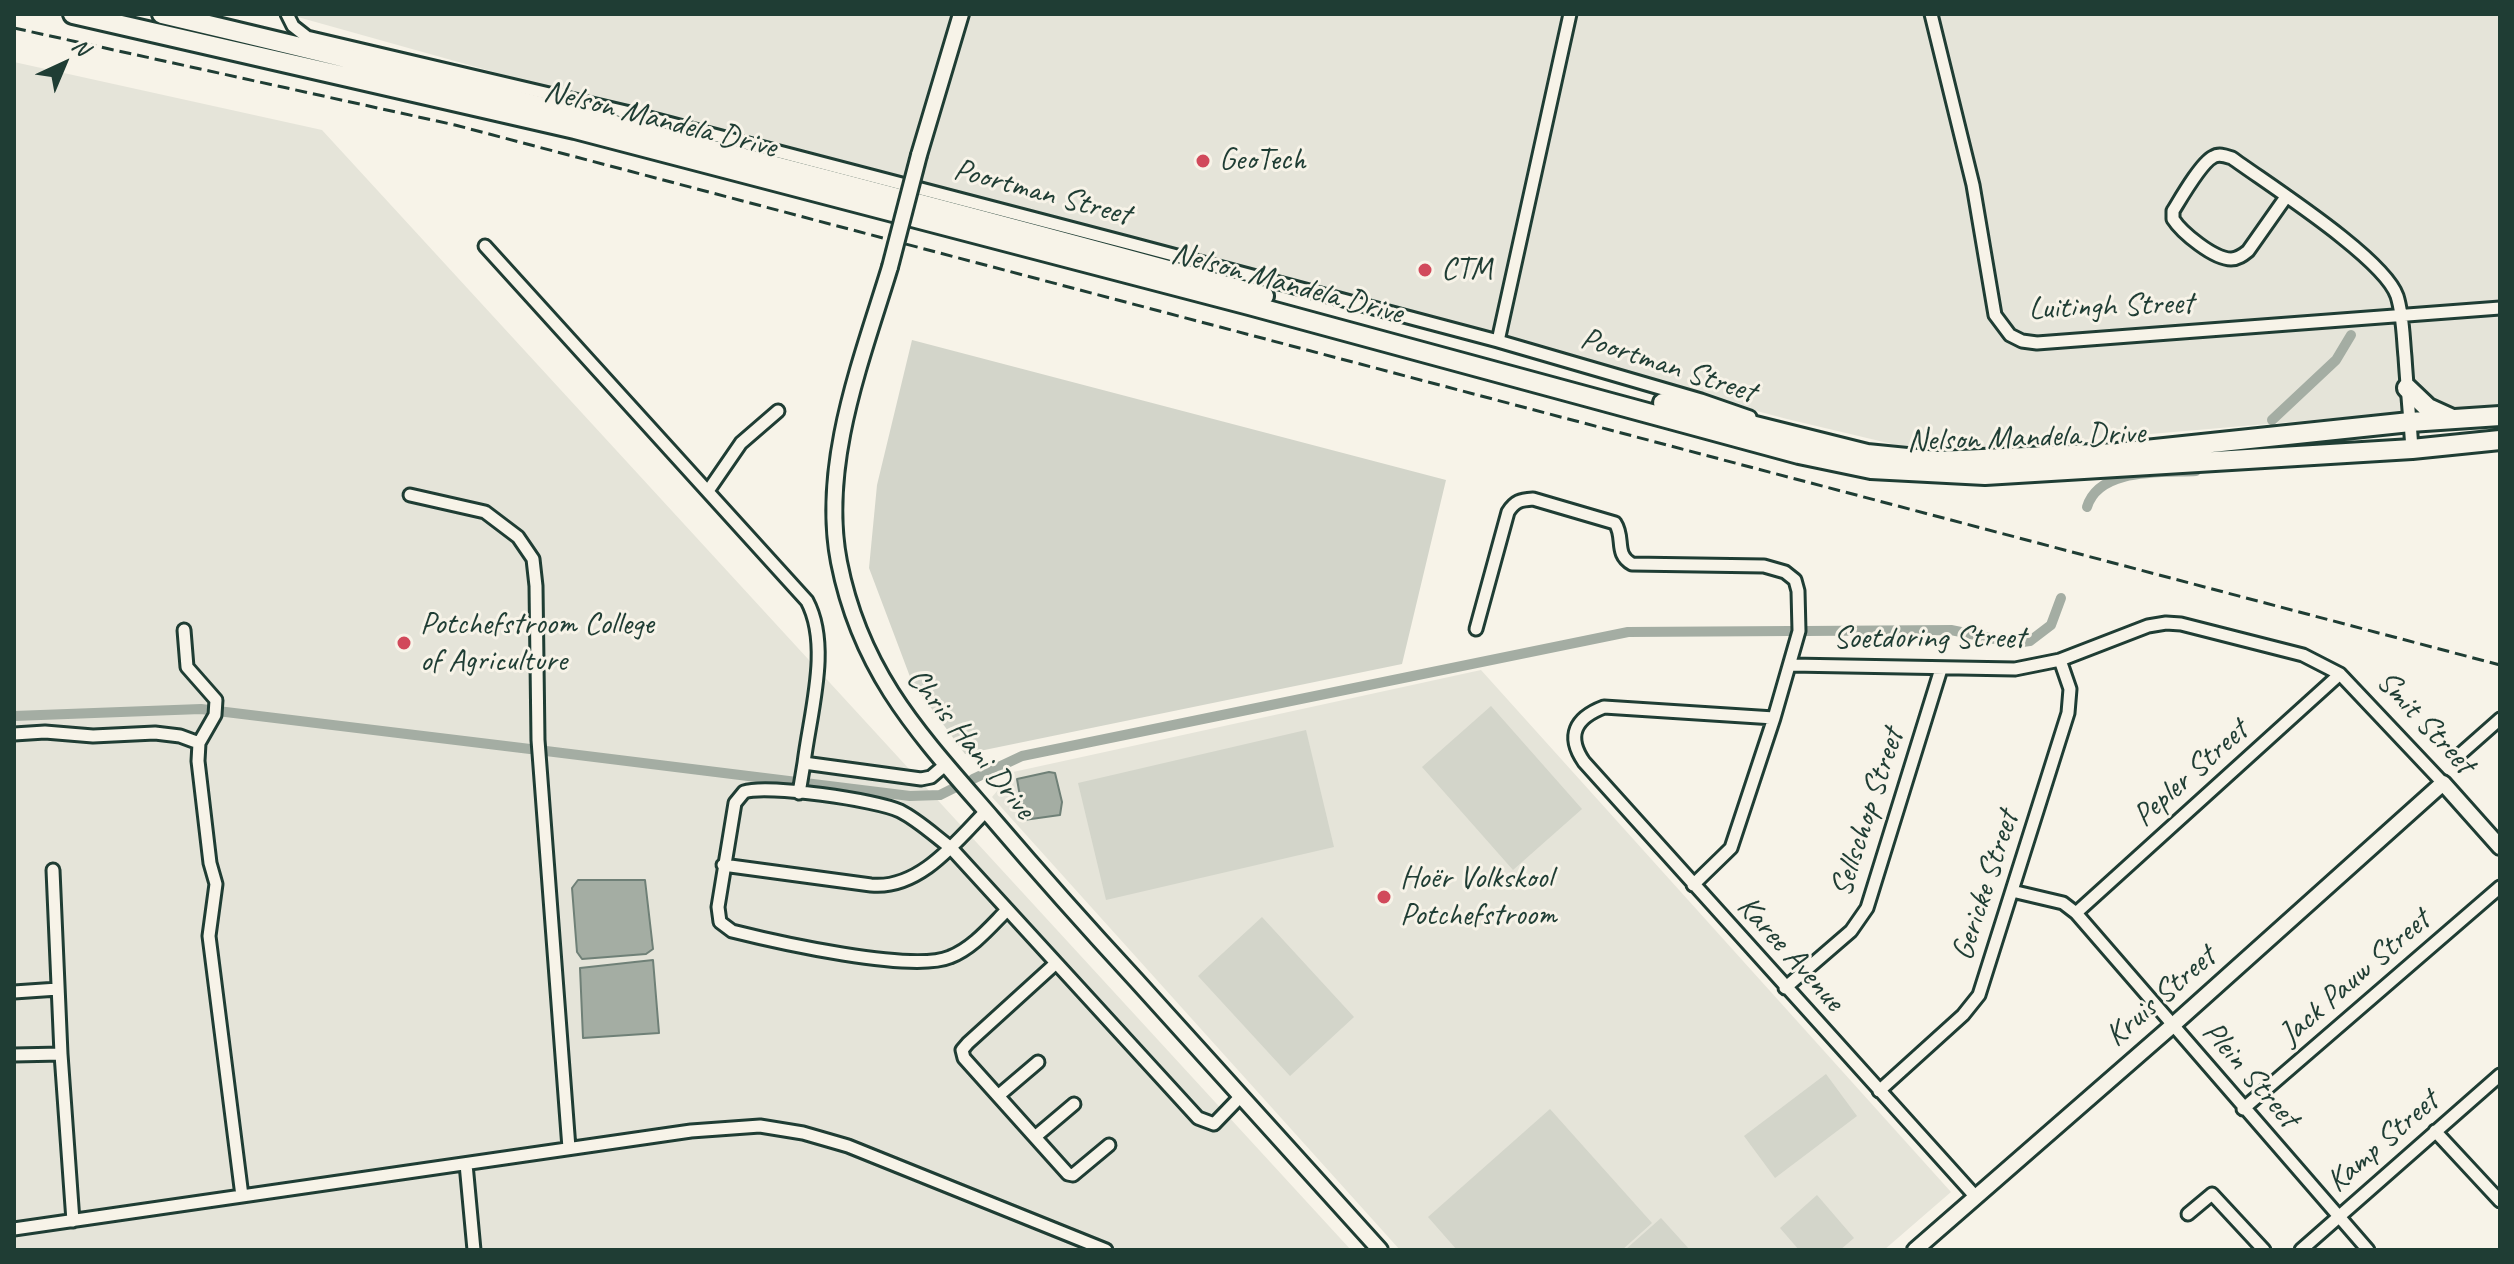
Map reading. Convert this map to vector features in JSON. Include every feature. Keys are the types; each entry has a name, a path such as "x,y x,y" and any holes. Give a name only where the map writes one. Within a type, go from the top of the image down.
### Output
{"highway":[{"name":"Nelson Mandela Drive","path":"73,14 590,132 1249,305 1799,454 1871,469 1985,475 2412,449 2500,440"},
{"name":"Nelson Mandela Drive","path":"162,14 429,77 937,206 1802,440 1891,458 1992,460 2206,445 2410,422 2500,416"},
{"path":"2407,388 2428,408 2452,419"}],"street":[{"name":"Poortman Street","path":"287,14 293,26 307,37 626,112 1498,341 1713,404 1802,440"},
{"name":"Chris Hani Drive","path":"961,14 919,155 844,432 836,482 835,519 839,561 856,623 886,687 945,765 1380,1250"},
{"path":"1498,341 1570,14"},
{"name":"Luitingh Street","path":"1931,14 1973,185 1991,301 2001,326 2010,335 2037,343 2500,308"},
{"path":"2286,197 2240,258 2218,256 2188,235 2173,219 2173,211 2179,201 2213,156 2222,155 2232,158 2286,197 2367,257 2383,271 2396,293 2401,316 2412,449"},
{"path":"485,246 797,588 817,623 820,652 800,786"},
{"path":"708,491 741,443 778,411"},
{"path":"410,495 485,512 518,537 533,559 539,754 569,1148"},
{"path":"1476,629 1508,512 1513,504 1521,500 1533,499 1615,523 1620,530 1620,553 1632,564 1764,566 1785,572 1795,580 1799,631 1791,665 1731,848 1693,885"},
{"name":"Soetdoring Street","path":"1791,665 2015,669 2060,660 2148,626 2166,623 2209,630 2303,655 2340,674"},
{"path":"184,630 187,667 212,693 215,711 199,743 198,761 208,848 216,884 209,936 242,1196"},
{"name":"Gericke Street","path":"1879,1091 1973,1005 1979,995 2068,713 2070,689 2060,660"},
{"name":"Sellschop Street","path":"1785,988 1851,931 1867,908 1941,669"},
{"name":"Smit Street","path":"2340,674 2500,847"},
{"name":"Pepler Street","path":"2076,913 2340,674"},
{"name":"Karee Avenue","path":"1774,718 1604,707 1582,719 1575,730 1574,742 1584,762 1975,1196"},
{"path":"2457,757 2500,719"},
{"path":"14,734 45,732 93,736 155,733 180,736 199,743"},
{"path":"804,763 921,779 931,777 945,765"},
{"name":"Kruis Street","path":"1915,1250 2443,783"},
{"path":"1007,910 972,943 948,958 918,962 744,934 725,927 720,922 718,907 735,803 739,796 752,789 800,786 898,810 951,848 1204,1123 1214,1124 1241,1096"},
{"path":"723,865 883,886 909,879 951,848 986,811"},
{"path":"53,870 61,1054 73,1221"},
{"name":"Jack Pauw Street","path":"2243,1109 2500,887"},
{"name":"Plein Street","path":"2012,891 2063,903 2076,913 2368,1250"},
{"path":"1055,964 962,1050 964,1058 1068,1174 1073,1175 1109,1145"},
{"path":"14,992 58,989"},
{"path":"14,1055 61,1054"},
{"path":"998,1096 1038,1062"},
{"name":"Kamp Street","path":"2301,1250 2500,1075"},
{"path":"1035,1137 1074,1104"},
{"path":"14,1229 734,1126 779,1128 848,1146 1106,1250"},
{"path":"2435,1131 2500,1201"},
{"path":"466,1164 474,1250"},
{"path":"2188,1214 2212,1194 2264,1250"}],"shaded area":[{"path":"287,14 2500,14 2500,404 1999,447 1909,448 1787,419 726,137"},
{"name":"Potchefstroom College of Agriculture","path":"14,62 322,130 1351,1250 14,1250"},
{"path":"912,340 1446,480 1402,664 965,754 912,682 869,568 877,485"},
{"name":"Hoër Volkskool Potchefstroom","path":"1481,670 1951,1192 1884,1250 1400,1250 992,797 1013,772"},
{"path":"1491,706 1582,809 1513,870 1422,767"},
{"path":"1306,730 1334,847 1106,900 1078,783"},
{"path":"1055,773 1062,802 1060,815 1024,820 1017,779"},
{"path":"578,880 645,880 653,949 646,954 582,959 577,952 572,888"},
{"path":"1262,917 1354,1017 1290,1076 1198,976"},
{"path":"653,960 659,1033 583,1038 580,968"},
{"path":"1826,1074 1857,1116 1775,1178 1744,1136"},
{"path":"1550,1109 1652,1223 1622,1250 1457,1250 1428,1217"},
{"path":"1817,1195 1854,1238 1840,1250 1799,1250 1780,1228"},
{"path":"1661,1218 1690,1250 1625,1250"}],"waterway":[{"path":"2272,420 2336,360 2351,335"},
{"path":"2087,507 2094,494 2118,479 2150,473 2196,471"},
{"path":"1806,631 1951,630 2015,643 2030,641 2051,625 2061,598"},
{"path":"973,779 1022,756 1628,632 1790,631"},
{"path":"14,716 201,709 530,749"},
{"path":"546,751 910,796 940,795 956,787"}],"railway":[{"path":"14,28 455,125 2500,665"}],"place":[{"name":"GeoTech","path":"1203,161"},
{"name":"CTM","path":"1425,270"},
{"name":"Potchefstroom College of Agriculture","path":"404,643"},
{"name":"Hoër Volkskool Potchefstroom","path":"1384,897"}]}
